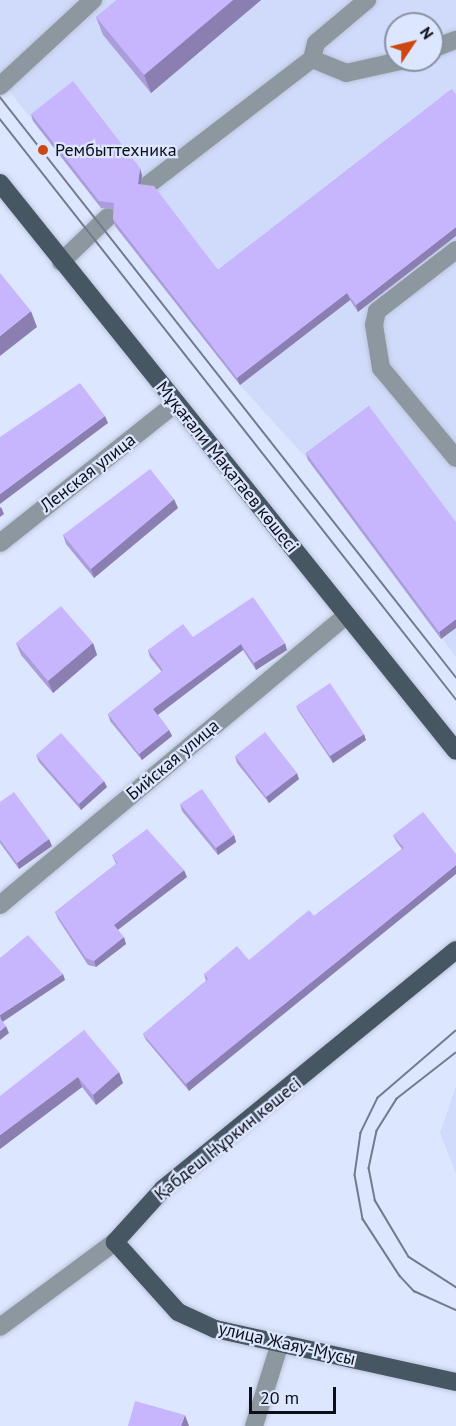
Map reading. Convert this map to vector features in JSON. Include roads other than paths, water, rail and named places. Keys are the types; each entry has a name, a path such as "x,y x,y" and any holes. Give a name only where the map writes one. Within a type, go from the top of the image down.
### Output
{"main road":[{"name":"Мұқағали Мақатаев көшесі","path":"0,183 456,751"},
{"name":"Қабдеш Нұркин көшесі","path":"116,1242 163,1189 456,950"},
{"name":"улица Жаяу-Мусы","path":"116,1242 178,1312 215,1329 456,1382"}],"street":[{"path":"0,86 93,0"},
{"path":"149,184 312,59 316,43 367,0"},
{"path":"312,59 346,73 384,64"},
{"path":"62,261 108,217"},
{"path":"456,250 377,311 374,325 381,368 456,458"},
{"name":"Ленская улица","path":"0,543 176,403"},
{"name":"Бийская улица","path":"0,905 347,615"},
{"name":"Қабдеш Нұркин көшесі","path":"0,1327 116,1242"},
{"path":"254,1426 280,1344"}],"tram line":[{"path":"0,97 456,677"},
{"path":"0,119 456,699"},
{"path":"456,1031 378,1098 361,1133 355,1175 363,1219 400,1276 414,1291 456,1310"},
{"path":"456,1053 397,1099 377,1131 369,1168 375,1200 409,1257 456,1287"}],"place":[{"name":"Рембыттехника","path":"43,150"}]}
